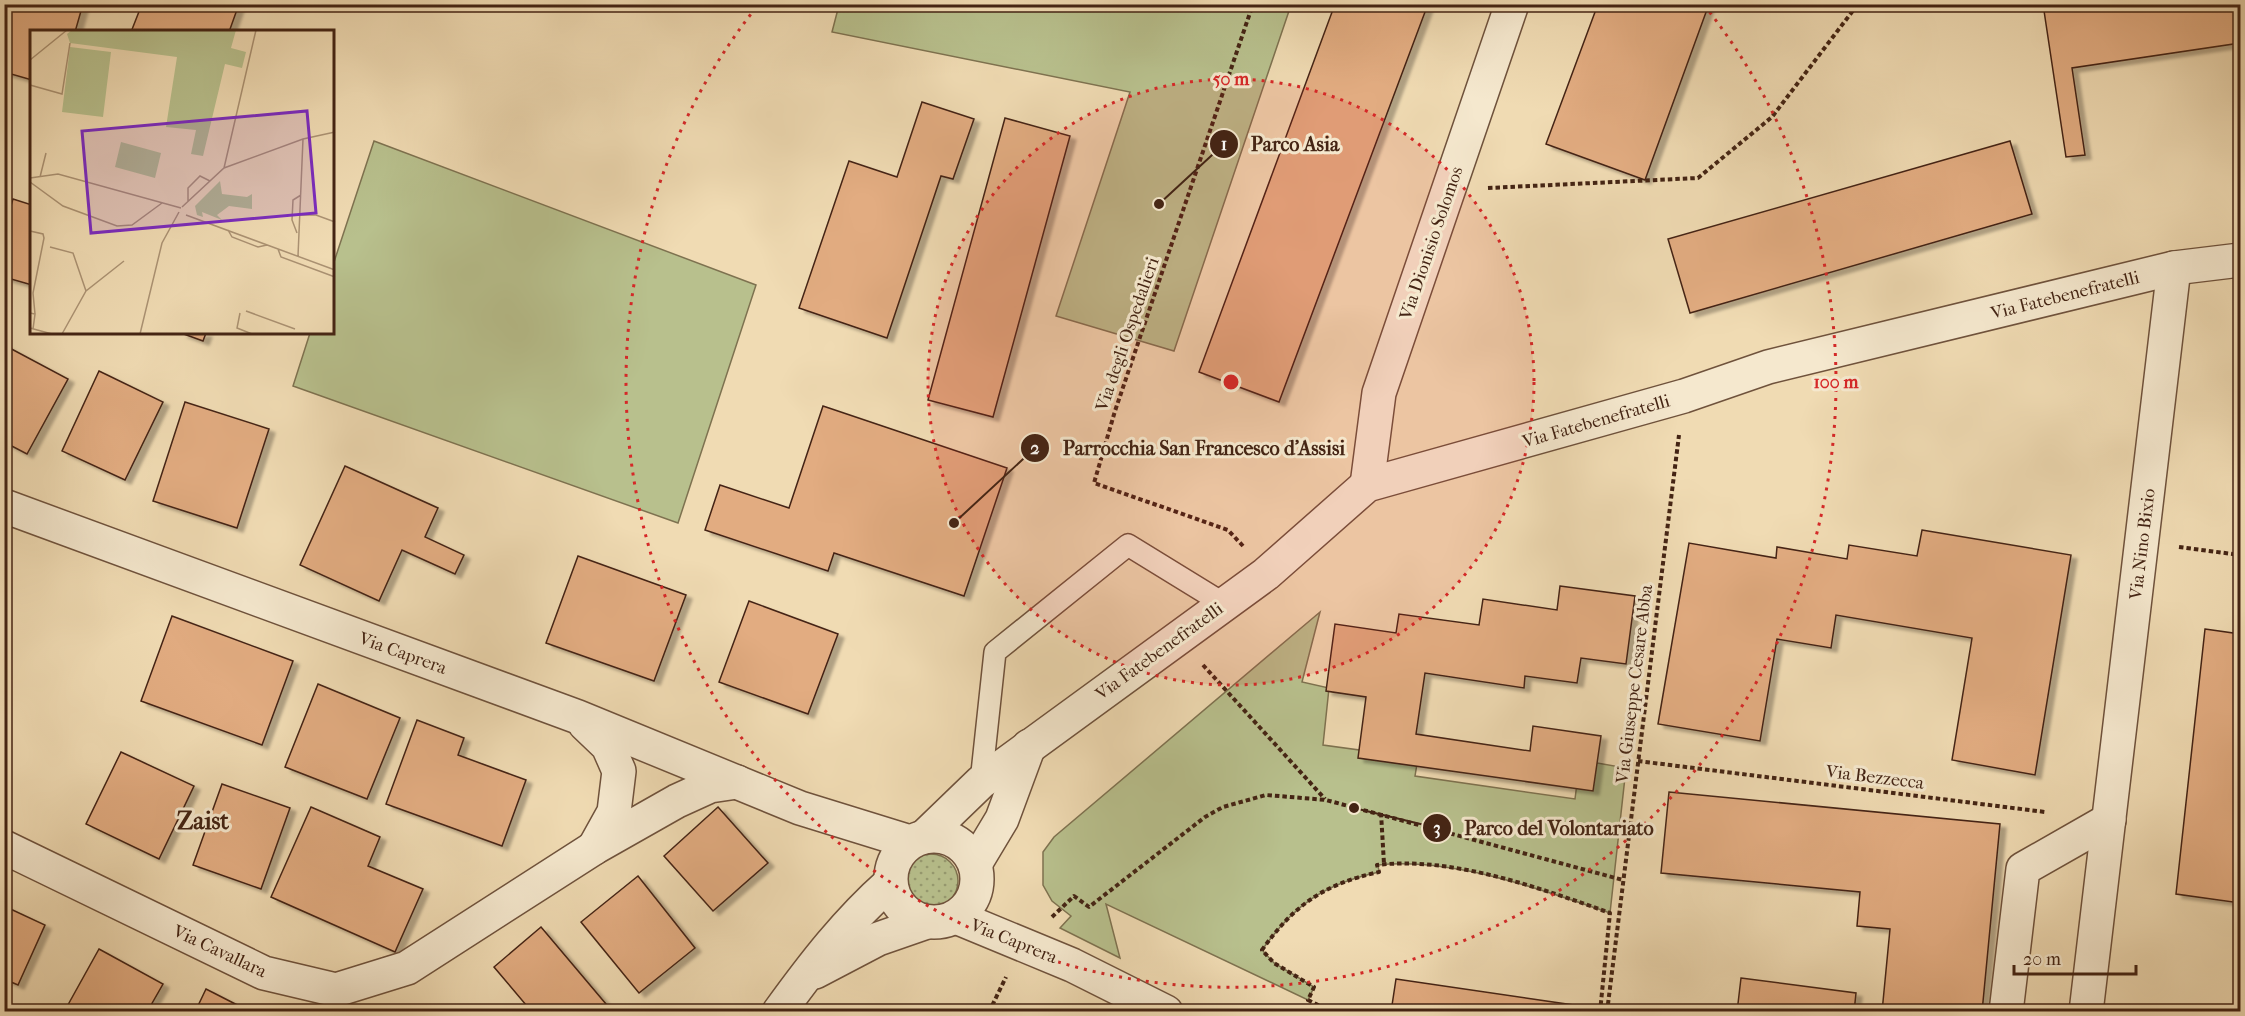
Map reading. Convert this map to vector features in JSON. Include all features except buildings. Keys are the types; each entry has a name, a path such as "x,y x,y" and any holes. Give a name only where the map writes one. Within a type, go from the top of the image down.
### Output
{"street":[{"name":"Via Dionisio Solomos","path":"1367,485 1379,393 1512,4"},
{"name":"Via Fatebenefratelli","path":"779,1011 905,856 981,782 1266,574 1367,485 1684,396 1768,367 2175,268 2241,260"},
{"name":"Via Nino Bixio","path":"2086,1011 2175,268"},
{"name":"Via Caprera","path":"4,506 578,717 800,808 905,856"},
{"name":"Via Cavallara","path":"578,717 608,746 619,771 614,812 594,848"},
{"path":"803,979 878,939 941,920 967,907 975,894 976,872 1002,819 1029,746"},
{"name":"Via Cavallara","path":"4,847 264,974 336,990 406,968 594,848 677,801 710,786 737,783"},
{"path":"2006,1011 2023,869 2109,820"},
{"path":"941,920 913,917 902,909 894,897 905,856 937,836 949,838 960,845 976,872"},
{"name":"Via Caprera","path":"976,872 997,911 1072,965"},
{"name":"Via Caprera","path":"941,920 1072,965 1166,1011"}],"lane":[{"path":"981,782 995,652 1128,545 1224,604"}],"path":[{"name":"Via degli Ospedalieri","path":"1253,4 1115,411 1094,483 1228,530 1266,574"},
{"path":"1449,190 1698,178 1772,117 1858,4"},
{"name":"Via Giuseppe Cesare Abba","path":"1607,1011 1684,396"},
{"path":"2142,542 2241,555"},
{"path":"1178,639 1326,800"},
{"name":"Via Bezzecca","path":"1638,761 2050,813"},
{"path":"1032,936 1074,896 1089,906 1205,817 1223,807 1266,795 1326,800 1381,813 1623,880"},
{"path":"1381,813 1384,864"},
{"path":"1332,1011 1308,1000 1314,987 1274,963 1262,950 1287,918 1307,900 1343,881 1379,872 1377,865 1384,864 1439,867 1472,872 1553,893 1610,913 1600,1011"}],"green space":[{"path":"839,5 1291,5 1174,351 1056,316 1130,92 832,32"},
{"path":"374,141 756,285 678,523 293,386 310,334 334,334 334,262"},
{"path":"1320,612 1302,682 1329,688 1323,745 1418,758 1415,776 1575,799 1580,760 1626,768 1610,913 1526,885 1465,870 1406,864 1378,865 1379,872 1342,883 1312,899 1286,921 1262,950 1274,963 1314,987 1308,1000 1106,904 1120,958 1060,928 1071,916 1052,901 1043,885 1043,852 1054,837"},
{"path":"931,854 941,856 950,862 956,871 958,881 956,891 950,900 941,906 931,908 921,906 912,900 906,891 904,881 906,871 912,862 921,856"}],"place":[{"name":"Parco Asia","path":"1159,204"},
{"name":"Parrocchia San Francesco d'Assisi","path":"954,523"},
{"name":"Parco del Volontariato","path":"1354,808"}],"district":[{"name":"Zaist","path":"203,821"}]}
